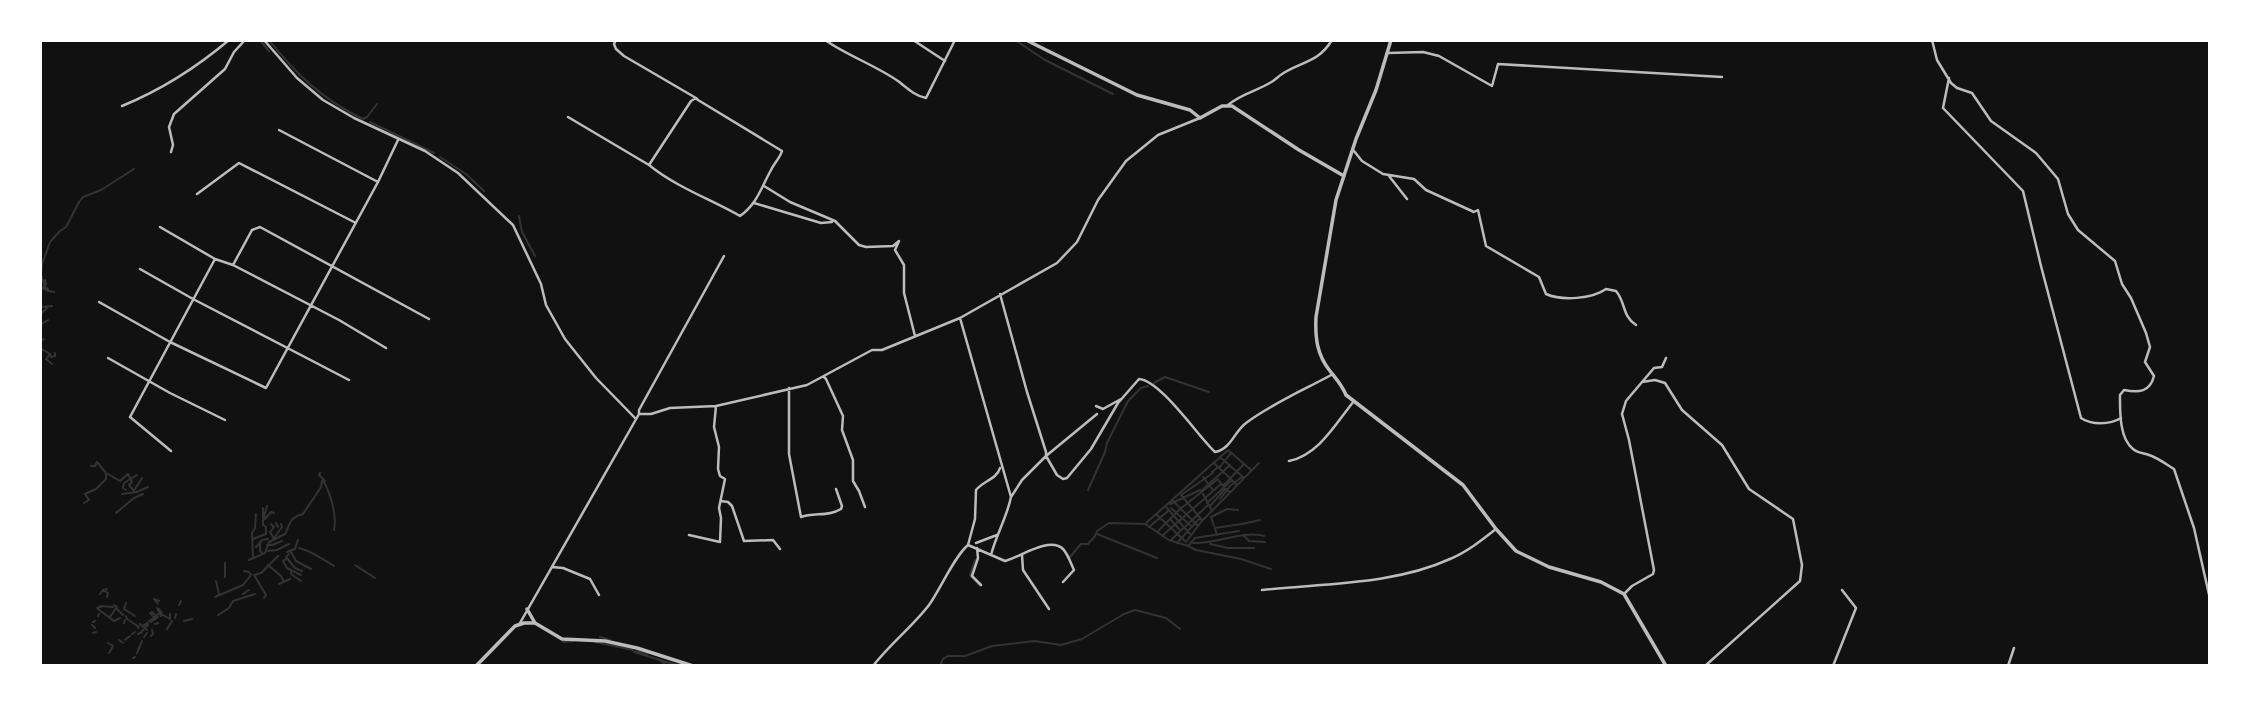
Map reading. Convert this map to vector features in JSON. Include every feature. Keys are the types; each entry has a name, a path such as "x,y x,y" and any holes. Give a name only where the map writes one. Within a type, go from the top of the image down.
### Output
{"street":[{"path":"122,106 141,99 187,72 229,40"},
{"path":"171,152 173,145 169,127 174,114 225,69 234,52 245,40"},
{"path":"264,40 297,78 323,100 425,151 458,173 513,225 541,284 546,305 565,339 596,378 635,418"},
{"path":"568,117 649,165 678,186 710,199 740,216 754,203 782,151 624,56 616,49 616,40"},
{"path":"825,40 839,50 862,59 923,98 928,97 955,40"},
{"path":"913,40 945,61"},
{"path":"1026,40 1137,95 1190,110 1200,118"},
{"path":"639,414 651,414 670,408 716,405 807,385 872,350 882,349 960,318 1057,263 1083,232 1098,201 1120,169 1165,131 1200,118 1228,104 1239,95 1311,62 1321,55 1332,40"},
{"path":"1391,40 1377,90 1352,150 1332,218 1315,334 1323,361 1341,382 1346,395 1463,485 1496,530 1516,551 1549,567 1601,582 1624,594 1666,666"},
{"path":"1931,40 1937,60 1957,88 1972,93 1991,121 2046,163 2058,179 2068,214 2078,230 2109,255 2119,269 2122,285 2131,298 2146,332 2150,347 2145,362 2154,376 2147,389 2124,390 2120,395 2126,440 2137,452 2159,459 2174,469 2194,528 2210,599"},
{"path":"1388,53 1423,52 1439,56 1492,86 1498,64 1722,77"},
{"path":"1949,78 1942,108 2023,191 2081,418 2091,422 2114,423 2121,418"},
{"path":"649,165 691,101 696,98"},
{"path":"1228,104 1344,176"},
{"path":"279,130 378,183"},
{"path":"99,302 170,342 266,388 289,350 399,139"},
{"path":"1352,150 1362,161 1389,176 1414,179 1426,190 1474,212 1478,210 1486,246 1539,276 1546,294 1559,298 1595,296 1609,289 1616,291 1627,318 1636,326"},
{"path":"197,194 239,163 356,223"},
{"path":"1389,176 1407,199"},
{"path":"764,186 790,202 835,221 859,245 893,246 899,241 895,250 904,265 904,293 915,336"},
{"path":"754,203 821,223 835,221"},
{"path":"160,227 215,259 233,265 386,348"},
{"path":"233,265 256,227 332,265 429,319"},
{"path":"476,666 520,623 639,414 653,383 724,256"},
{"path":"172,452 130,417 215,259"},
{"path":"140,269 349,380"},
{"path":"1000,294 1046,456 1057,475 1063,479 1067,478 1091,449 1122,399 1139,379 1144,379 1164,395 1215,452 1221,451 1244,424 1284,398 1333,374"},
{"path":"960,318 1011,497"},
{"path":"108,358 225,421"},
{"path":"1624,594 1653,574 1654,570 1622,414 1626,401 1654,368 1662,367 1665,358"},
{"path":"824,377 843,416 842,430 853,460 853,481 865,508"},
{"path":"1642,382 1655,380 1665,383 1682,410 1722,445 1749,489 1793,519 1802,565 1800,581 1705,666"},
{"path":"789,388 789,454 801,517 841,509 836,489"},
{"path":"1096,406 1103,409 1122,399"},
{"path":"1289,461 1313,452 1354,401"},
{"path":"689,535 720,542 719,508 724,479 718,469 719,447 714,427 716,405"},
{"path":"991,555 1011,497 1022,480 1046,456 1097,414"},
{"path":"873,666 892,642 928,606 968,545 975,519 976,490 984,482 997,476 1001,465"},
{"path":"721,501 732,506 744,541 773,540 780,549"},
{"path":"1262,590 1387,577 1416,570 1452,559 1496,530"},
{"path":"971,533 978,558 972,576 981,585"},
{"path":"977,547 997,535"},
{"path":"968,545 1005,561 1052,544 1062,549 1073,570 1063,582"},
{"path":"1022,555 1023,570 1049,609"},
{"path":"552,567 563,568 590,579 599,595"},
{"path":"1833,666 1856,608 1842,590"},
{"path":"527,609 535,623 562,639 599,639 693,666"},
{"path":"520,623 535,623"},
{"path":"2008,666 2014,648"}],"waterway":[{"path":"260,40 269,51"},
{"path":"269,40 311,85 349,112 363,119 377,104"},
{"path":"1015,40 1045,60 1113,94"},
{"path":"370,122 434,153"},
{"path":"440,157 466,174 484,191"},
{"path":"45,287 41,275 42,264 50,242 66,227 79,202 83,197 101,190 134,169"},
{"path":"519,216 522,232 535,256"},
{"path":"40,291 46,284 45,280"},
{"path":"40,286 46,290"},
{"path":"44,287 54,292"},
{"path":"40,307 52,306"},
{"path":"40,315 47,308"},
{"path":"40,325 48,320"},
{"path":"40,341 44,339"},
{"path":"40,348 50,354 46,359 52,364"},
{"path":"50,355 55,356 55,353"},
{"path":"1154,383 1165,377 1209,392"},
{"path":"1088,490 1128,401 1141,388 1148,386"},
{"path":"1070,557 1081,544 1088,544 1097,531 1109,523 1145,524 1228,450 1251,470"},
{"path":"1219,468 1231,453"},
{"path":"1221,458 1243,477"},
{"path":"91,466 95,466 97,462 106,473"},
{"path":"1186,542 1201,522 1259,463"},
{"path":"1215,464 1236,484"},
{"path":"1223,486 1244,464"},
{"path":"1201,491 1230,465"},
{"path":"1212,472 1217,468"},
{"path":"84,503 89,500 85,494 96,489 106,479 106,473 120,481 128,474 132,482 129,485 134,491"},
{"path":"249,560 265,553 269,542 285,534 293,519 303,514 321,487 322,481 325,481 320,473"},
{"path":"1181,495 1213,473"},
{"path":"126,490 123,488 124,483 137,475"},
{"path":"1203,477 1213,490"},
{"path":"1220,499 1230,486 1242,477"},
{"path":"135,489 142,478"},
{"path":"1158,531 1180,509 1218,479"},
{"path":"1207,503 1232,480"},
{"path":"1219,481 1229,492"},
{"path":"324,482 333,506 334,530"},
{"path":"1162,536 1221,484"},
{"path":"122,494 148,487"},
{"path":"1210,506 1225,489"},
{"path":"1170,504 1200,490"},
{"path":"116,513 143,494"},
{"path":"1203,494 1212,511"},
{"path":"1181,495 1202,520"},
{"path":"1172,500 1197,525"},
{"path":"1171,540 1208,505"},
{"path":"264,517 267,506"},
{"path":"1166,507 1190,534"},
{"path":"253,539 266,534 263,508"},
{"path":"1171,508 1191,526"},
{"path":"1214,526 1211,517 1227,509 1238,510"},
{"path":"1149,527 1168,511"},
{"path":"265,519 271,512 274,513"},
{"path":"253,557 252,533 256,514"},
{"path":"1156,514 1185,541"},
{"path":"1170,519 1180,530"},
{"path":"1177,543 1199,519"},
{"path":"1217,535 1215,528 1260,520"},
{"path":"276,523 278,527"},
{"path":"271,524 274,527 270,532 273,537"},
{"path":"271,542 282,527 281,524"},
{"path":"1145,524 1169,540 1188,546 1195,538 1239,531"},
{"path":"1097,534 1157,558"},
{"path":"1193,543 1247,535 1264,536"},
{"path":"1244,536 1249,541 1265,542"},
{"path":"256,547 262,540 268,539"},
{"path":"287,552 295,549 298,540"},
{"path":"267,545 282,541"},
{"path":"260,543 262,553"},
{"path":"268,551 289,544"},
{"path":"1210,544 1228,548 1254,548"},
{"path":"1188,546 1271,569"},
{"path":"299,548 334,566"},
{"path":"290,550 296,561 311,569"},
{"path":"289,554 286,557 295,568 302,571"},
{"path":"264,598 266,595 254,575 261,573 278,556"},
{"path":"286,559 283,561 287,568 301,575"},
{"path":"975,560 970,575 980,586"},
{"path":"225,563 225,577"},
{"path":"268,565 284,582"},
{"path":"355,565 375,578"},
{"path":"215,597 243,585 251,575 244,571"},
{"path":"291,571 291,574 301,581"},
{"path":"279,584 290,579"},
{"path":"216,581 219,594"},
{"path":"100,594 107,589"},
{"path":"103,590 108,593 107,597"},
{"path":"243,594 249,590"},
{"path":"218,615 229,608 233,601 255,594"},
{"path":"158,604 154,599 159,601"},
{"path":"179,605 181,601"},
{"path":"126,603 124,609 135,616"},
{"path":"100,606 113,607"},
{"path":"97,608 101,607"},
{"path":"110,617 116,608 119,611"},
{"path":"157,608 161,616"},
{"path":"98,609 114,621 120,618"},
{"path":"159,609 162,615"},
{"path":"940,666 948,656 965,656 992,646 1034,641 1061,645 1082,639 1135,610 1166,618 1180,629"},
{"path":"120,612 123,615"},
{"path":"153,617 162,612"},
{"path":"163,615 170,619 170,614"},
{"path":"175,618 176,614"},
{"path":"126,616 138,628"},
{"path":"149,621 157,616"},
{"path":"151,622 158,617"},
{"path":"184,621 192,619"},
{"path":"167,629 172,621"},
{"path":"145,626 148,623"},
{"path":"140,624 147,630"},
{"path":"92,625 95,628"},
{"path":"142,631 148,625"},
{"path":"151,636 152,630"},
{"path":"138,634 142,632"},
{"path":"144,637 147,633"},
{"path":"125,640 130,636"},
{"path":"600,637 610,640"},
{"path":"119,640 123,643"},
{"path":"137,653 142,641"},
{"path":"563,642 573,641"},
{"path":"595,642 633,650"},
{"path":"108,643 113,646 109,653"},
{"path":"636,651 647,655"},
{"path":"634,652 680,666"},
{"path":"659,660 668,666"}]}
